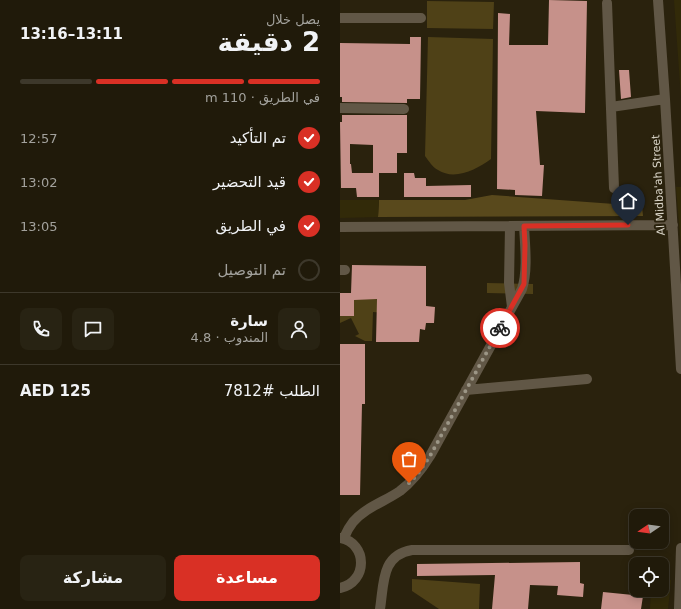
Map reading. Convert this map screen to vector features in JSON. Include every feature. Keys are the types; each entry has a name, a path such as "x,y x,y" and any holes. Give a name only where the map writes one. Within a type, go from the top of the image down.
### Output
{"street":[{"name":"Al Midba'ah Street","path":"658,0 666,99 681,369"},
{"path":"606,3 614,188"},
{"path":"340,18 420,18"},
{"path":"611,108 666,99"},
{"path":"340,108 404,109"},
{"path":"340,227 673,225"},
{"path":"510,226 509,283 512,307"},
{"path":"340,588 355,580 361,569 358,550 349,541 342,538 358,516 372,506 400,491 417,475 430,456 524,284 524,226"},
{"path":"466,390 587,379"},
{"path":"679,609 681,548"},
{"path":"380,609 387,568 394,558 405,551 629,550"}],"shaded area":[{"path":"427,1 494,2 493,29 427,28"},
{"path":"428,37 493,39 491,159 473,170 459,174 445,173 438,170 425,156"},
{"path":"492,195 642,206 643,216 378,217 379,200 465,200"},
{"path":"487,283 533,284 533,294 487,293"},
{"path":"373,286 386,313 373,312 372,341 365,341 355,336 359,334 351,318 340,323 340,297"},
{"path":"412,579 480,584 479,609 439,609 412,591"}],"sand":[{"path":"674,0 681,0 681,98"},
{"path":"676,187 681,187 681,248"},
{"path":"340,200 379,200 378,217 340,218"},
{"path":"669,580 671,580 668,609 650,609 651,597 669,597"}],"building":[{"path":"549,0 587,1 585,113 536,111 540,165 544,165 542,196 515,195 515,190 497,189 498,13 510,14 509,45 548,45"},
{"path":"410,37 421,37 420,99 407,99 407,103 342,102 342,97 340,97 340,43 410,44"},
{"path":"619,70 629,70 631,97 621,99"},
{"path":"342,115 407,115 407,153 397,153 397,173 379,173 379,197 357,197 356,188 341,188 340,122 342,122","holes":["350,144 373,145 373,173 352,173 350,164"]},
{"path":"404,173 414,173 415,178 426,178 426,186 471,185 471,197 404,197"},
{"path":"352,265 426,266 426,306 435,307 434,323 426,323 425,330 420,329 419,342 376,342 377,299 354,300 354,316 340,316 340,293 351,293"},
{"path":"340,344 365,344 365,404 362,404 360,495 340,495"},
{"path":"580,562 580,583 584,584 583,597 557,595 558,586 530,585 528,609 492,609 495,575 417,576 417,564"},
{"path":"603,592 629,595 629,597 643,597 641,609 601,609"}],"way so far":[{"path":"409,483 417,475 430,456 500,328"}],"route":[{"path":"500,328 524,284 524,226 628,225"}]}
